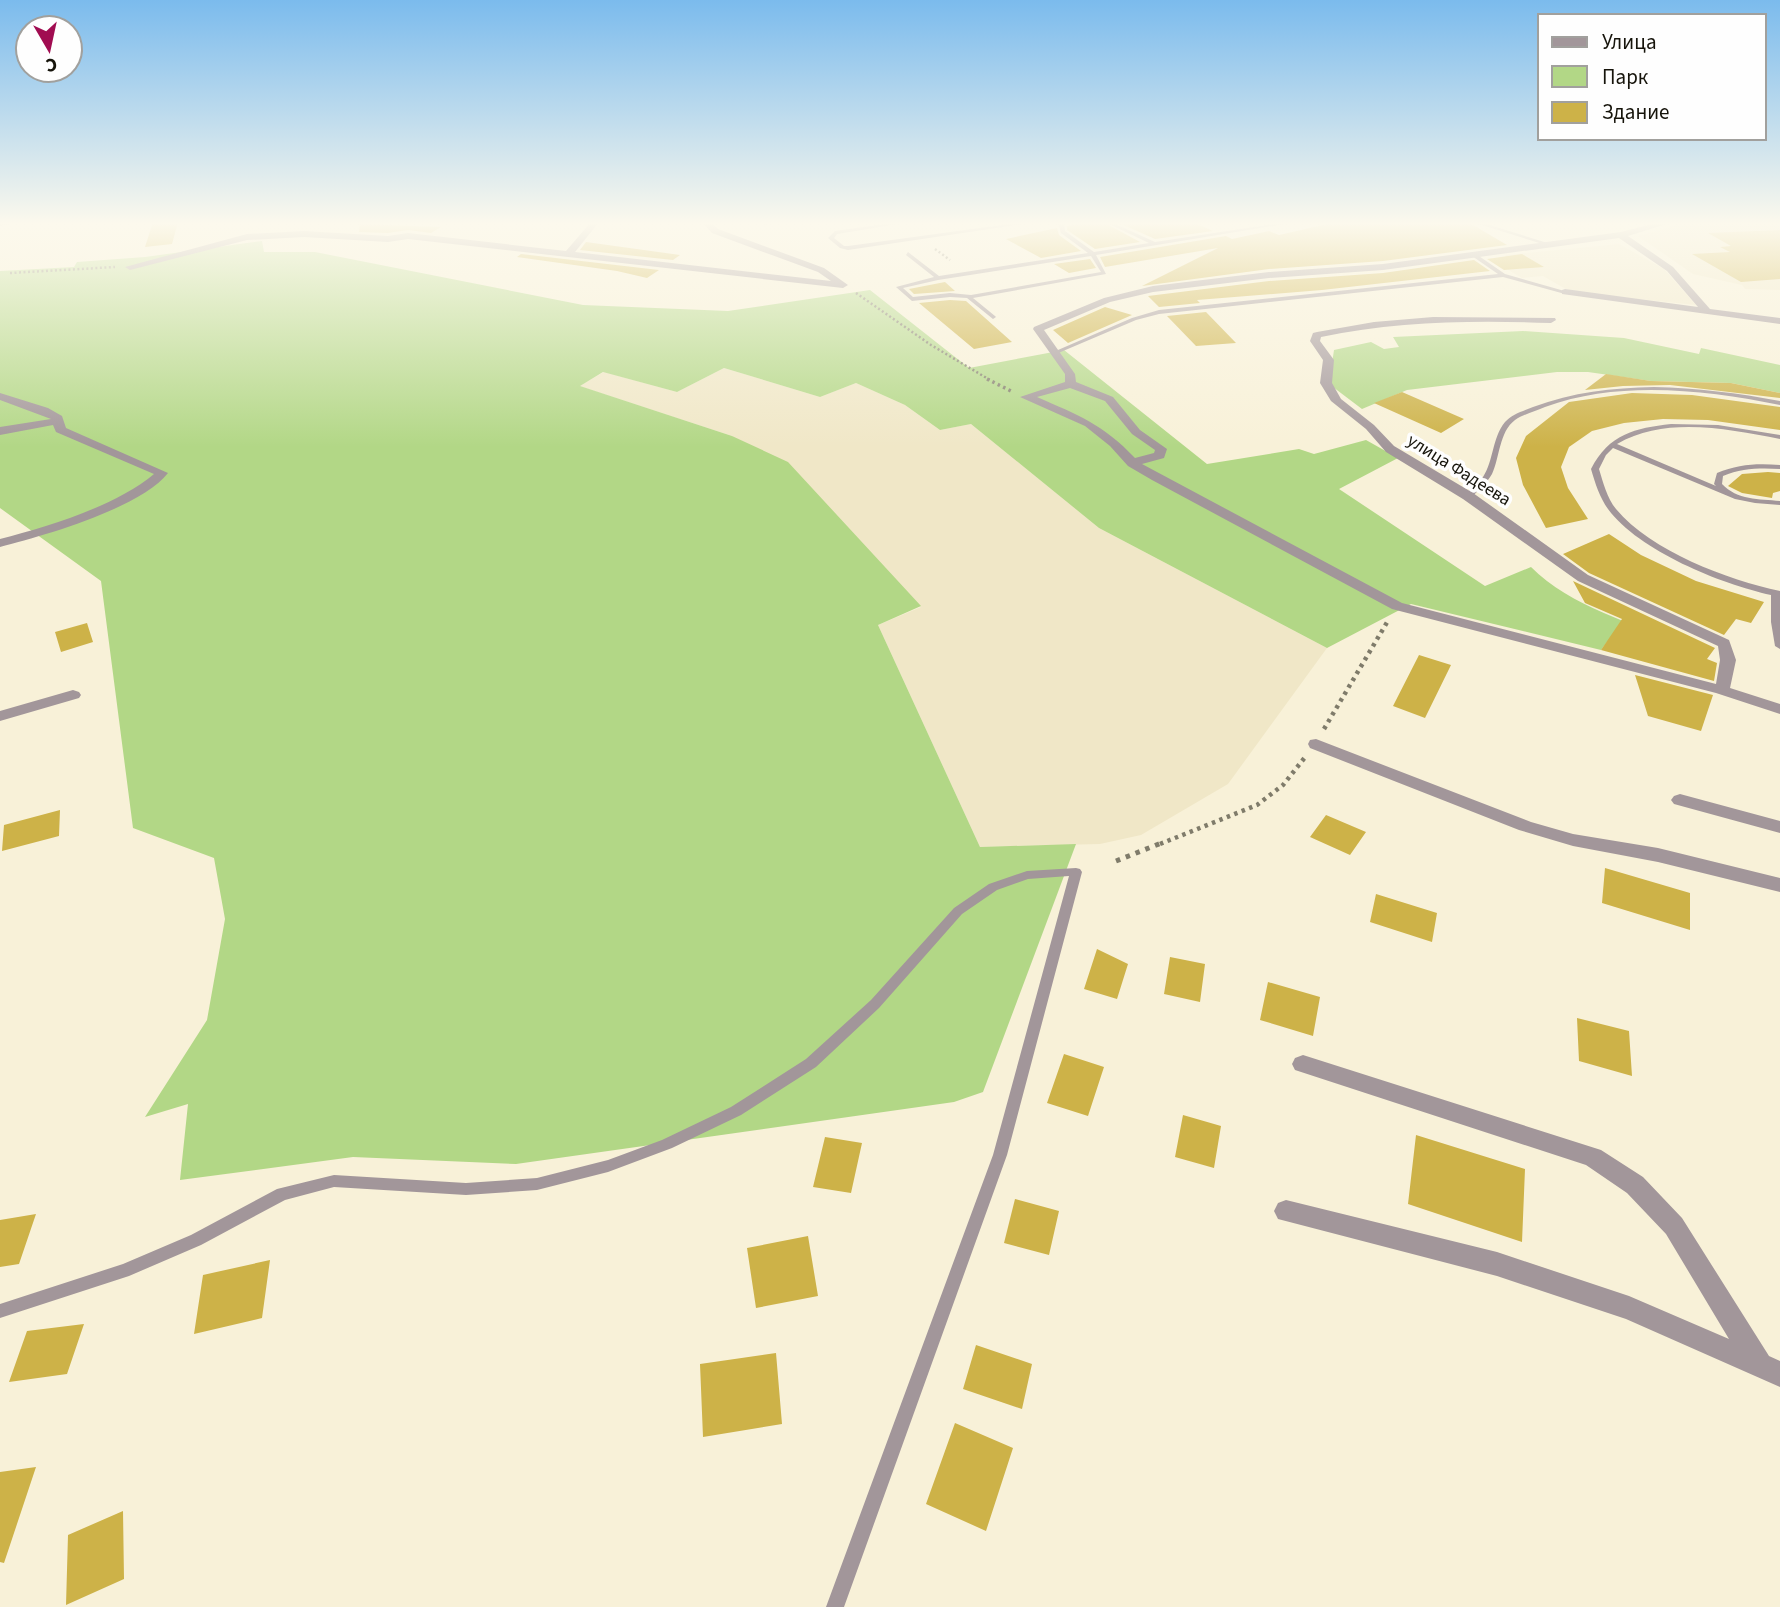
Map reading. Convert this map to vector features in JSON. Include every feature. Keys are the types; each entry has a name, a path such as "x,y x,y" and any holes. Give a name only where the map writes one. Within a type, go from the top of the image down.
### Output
{"street":[{"path":"1071,384 1070,374 1038,329 1120,297"},
{"path":"1602,297 1780,321"},
{"path":"1695,297 1707,311"},
{"name":"улица Фадеева","path":"1551,320 1418,321 1317,335 1315,341 1328,356 1331,365 1326,383 1337,401 1370,427 1391,449 1468,496 1583,578 1724,643 1729,650 1729,658 1722,690"},
{"path":"1026,397 1071,384 1109,399 1136,432 1161,449 1160,455 1132,463"},
{"path":"0,396 44,410 56,416 60,430 162,472 160,477 138,490 56,528 0,543"},
{"path":"1026,397 1089,424 1114,443 1132,463 1397,606 1722,690 1780,709"},
{"path":"0,431 58,421"},
{"path":"0,716 73,695"},
{"path":"1316,744 1525,826 1573,840 1670,858 1780,886"},
{"path":"1680,800 1780,827"},
{"path":"1303,1064 1538,1138 1592,1157 1603,1164 1635,1185 1674,1226 1769,1369"},
{"path":"1286,1211 1497,1264 1629,1308 1769,1369"}],"lane":[{"path":"910,297 931,297"},
{"path":"971,297 970,299 993,317"},
{"path":"1054,353 1134,318 1159,312 1299,297"},
{"path":"1468,496 1489,475 1499,439 1512,419 1550,402 1603,391 1651,390 1739,394 1780,403"},
{"path":"1780,437 1710,427 1674,426 1642,431 1612,444 1595,469 1612,509 1635,530 1668,552 1710,572 1777,594 1780,646"},
{"path":"1612,444 1734,497 1780,503"},
{"path":"1723,492 1718,484 1720,475 1732,469 1758,465 1780,467"},
{"path":"0,1311 124,1271 196,1240 282,1194 334,1181 467,1189 537,1184 608,1166 667,1144 736,1111 811,1063 875,1004 958,911 993,887 1027,875 1076,872 1000,1155 835,1607"}],"path":[{"path":"862,297 978,376 1026,397"},
{"path":"1116,861 1257,805 1283,785 1316,744 1397,606"}],"shaded area":[{"path":"1619,297 1689,297 1696,305"},
{"path":"724,368 820,397 856,383 905,405 940,430 971,424 1099,528 1327,648 1228,784 1141,835 1100,844 980,847 878,625 921,607 732,436 579,386 604,372 677,392"}],"green space":[{"path":"0,297 543,297 583,305 728,311 823,297 879,297 969,368 1064,350 1207,464 1299,449 1314,454 1366,440 1398,458 1339,489 1485,586 1531,567 1547,581 1584,603 1684,645 1607,642 1601,650 1411,604 1327,648 1099,528 971,424 940,430 905,405 856,383 820,397 724,368 677,392 603,372 580,386 732,436 788,462 921,606 878,625 980,847 1076,844 983,1092 954,1102 516,1164 353,1157 180,1180 188,1104 145,1117 207,1020 225,919 214,858 133,828 101,581 0,508"},
{"path":"1523,331 1624,338 1699,354 1701,348 1780,365 1780,393 1731,383 1651,381 1588,372 1557,372 1407,390 1362,409 1329,384 1334,350 1371,342 1384,349 1399,347 1393,337"}],"building":[{"path":"1149,297 1235,297 1197,300 1200,303 1159,307"},
{"path":"966,301 1012,342 974,349 919,303"},
{"path":"1105,307 1132,315 1068,343 1053,330"},
{"path":"1206,312 1236,343 1196,346 1167,316"},
{"path":"1606,374 1651,381 1731,383 1780,393 1780,398 1670,385 1585,390"},
{"path":"1402,392 1464,419 1441,433 1374,403"},
{"path":"1632,393 1692,395 1780,407 1780,430 1708,420 1663,419 1624,423 1592,431 1569,447 1561,467 1568,488 1588,519 1546,528 1523,485 1516,458 1526,436 1569,402"},
{"path":"1780,473 1780,491 1773,493 1772,498 1742,493 1728,486 1742,474"},
{"path":"1609,534 1641,555 1696,581 1764,602 1751,623 1736,619 1724,635 1589,573 1563,554"},
{"path":"1573,581 1715,648 1707,659 1717,663 1714,681 1601,650 1622,619 1585,603"},
{"path":"87,623 93,642 61,652 55,632"},
{"path":"1419,655 1451,665 1425,718 1393,706"},
{"path":"1635,675 1713,695 1701,731 1648,716"},
{"path":"60,810 59,836 2,851 4,825"},
{"path":"1326,815 1366,832 1350,855 1310,837"},
{"path":"1605,868 1690,893 1690,930 1602,903"},
{"path":"1376,894 1437,913 1432,942 1370,922"},
{"path":"1097,949 1128,964 1117,999 1084,989"},
{"path":"1170,957 1205,964 1200,1002 1164,994"},
{"path":"1268,982 1320,997 1313,1036 1260,1020"},
{"path":"1577,1018 1629,1031 1632,1076 1579,1061"},
{"path":"1064,1054 1104,1067 1088,1116 1047,1103"},
{"path":"1183,1115 1221,1126 1214,1168 1175,1157"},
{"path":"1416,1135 1525,1169 1522,1242 1408,1204"},
{"path":"825,1137 862,1143 851,1193 813,1187"},
{"path":"1015,1199 1059,1211 1049,1255 1004,1243"},
{"path":"36,1214 19,1264 0,1267 0,1220"},
{"path":"808,1236 818,1296 756,1308 747,1248"},
{"path":"270,1260 262,1318 194,1334 203,1275"},
{"path":"84,1324 67,1374 9,1382 27,1331"},
{"path":"976,1345 1032,1364 1022,1409 963,1389"},
{"path":"776,1353 782,1424 703,1437 700,1364"},
{"path":"955,1423 1013,1448 986,1531 926,1504"},
{"path":"36,1467 4,1563 0,1562 0,1472"},
{"path":"123,1511 124,1579 66,1605 68,1535"}]}
